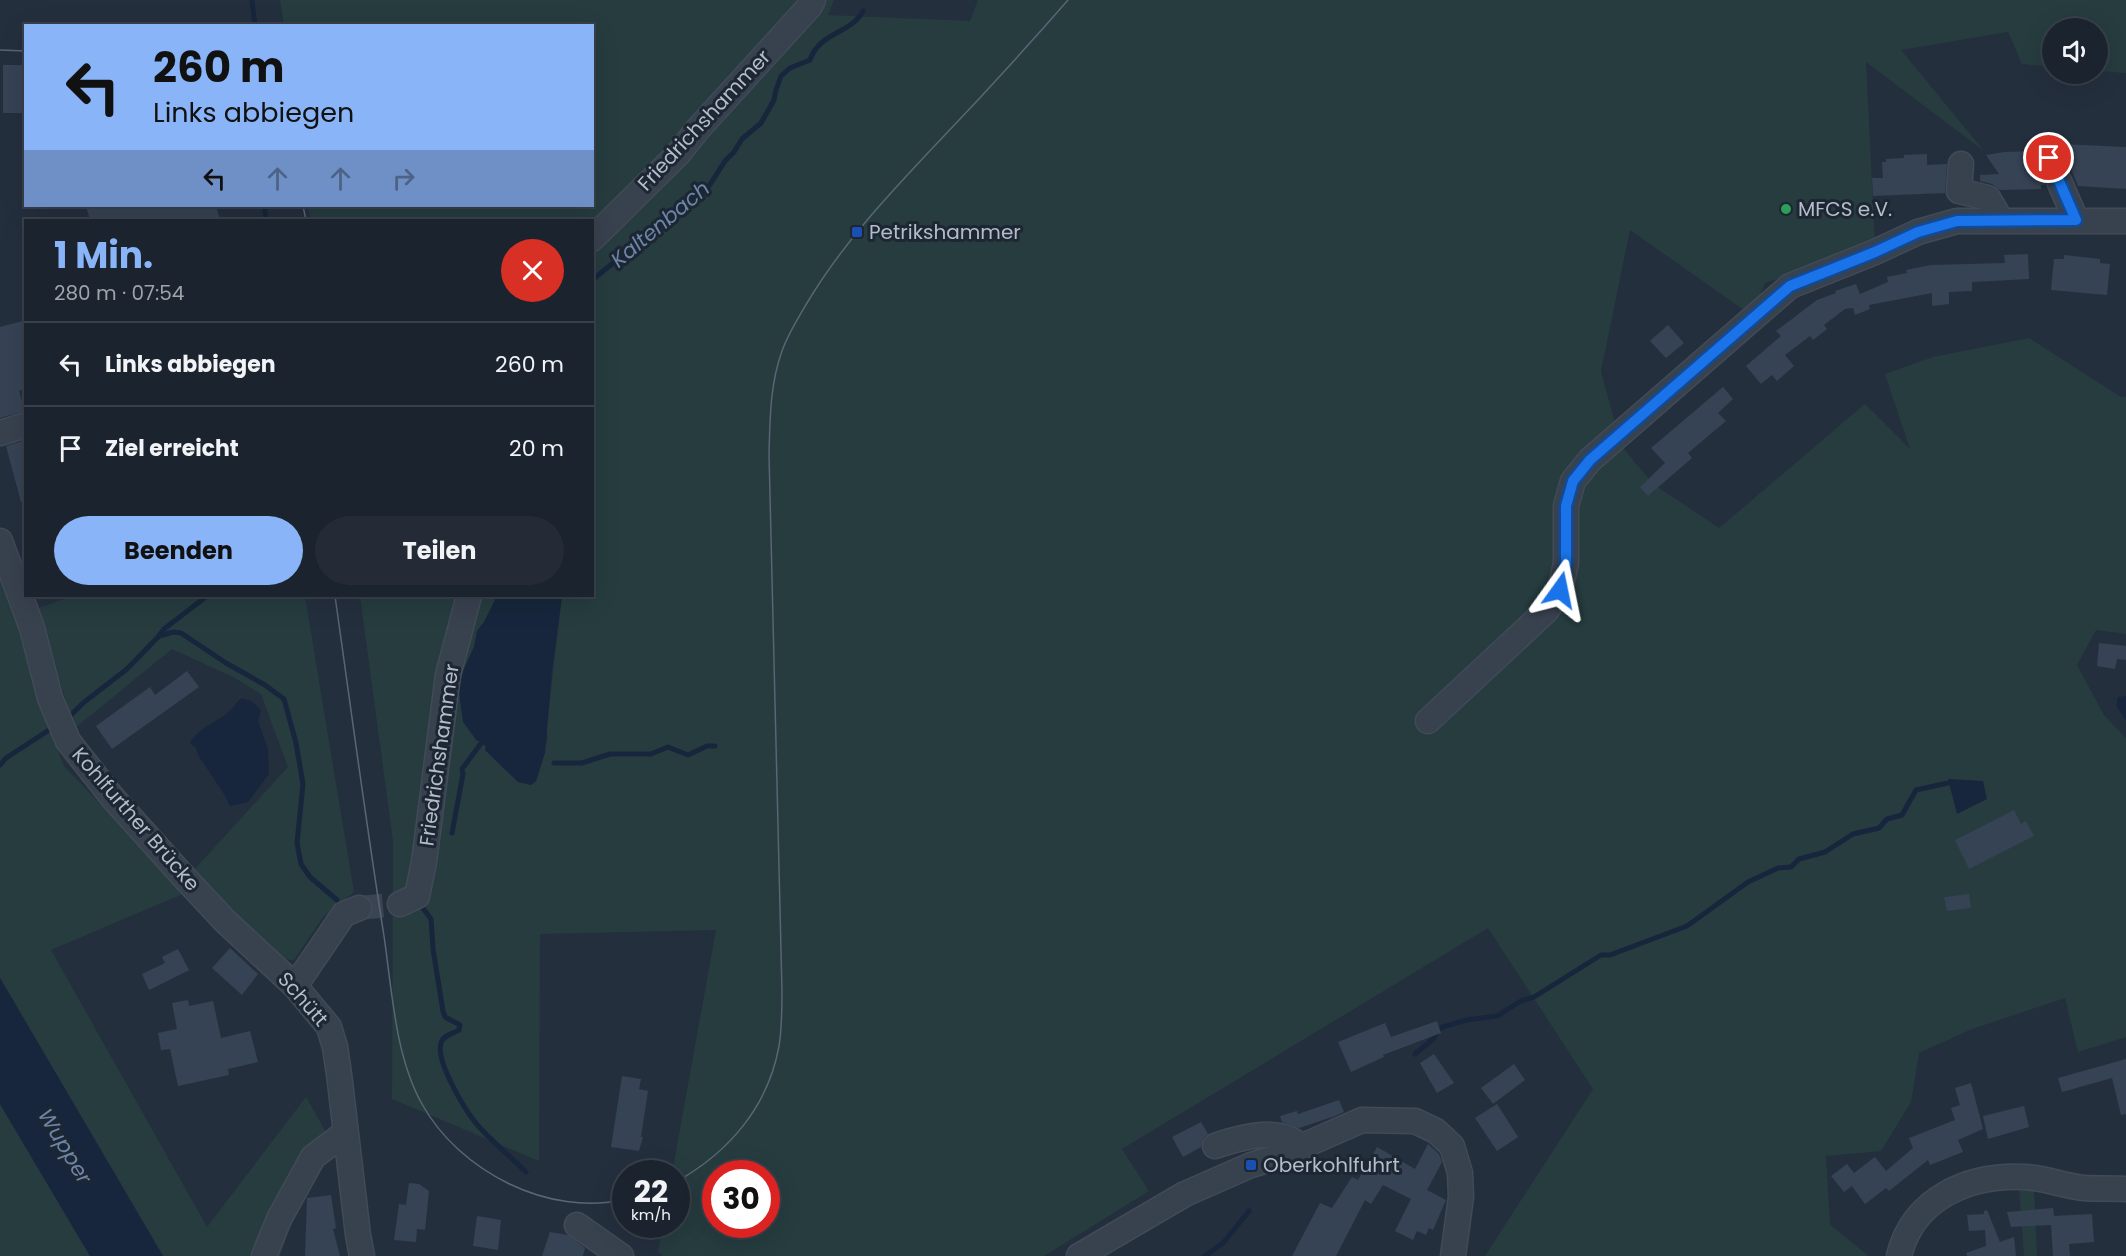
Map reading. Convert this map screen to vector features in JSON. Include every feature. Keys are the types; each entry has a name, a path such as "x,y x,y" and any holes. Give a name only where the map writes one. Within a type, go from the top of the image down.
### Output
{"street":[{"name":"Friedrichshammer","path":"594,237 678,154 813,0"},
{"path":"2049,158 2076,220"},
{"path":"1961,164 1959,191 1988,198 2001,220"},
{"path":"1428,721 1547,610 1560,590 1566,563 1566,506 1573,481 1598,453 1790,286 1918,232 1957,221 2126,221"},
{"path":"0,433 24,426"},
{"name":"Kohlfurther Brücke","path":"0,541 24,593"},
{"name":"Kohlfurther Brücke","path":"26,597 50,698 68,741 112,797 225,921"},
{"name":"Friedrichshammer","path":"400,904 417,896 424,861 448,675 469,597"},
{"path":"295,986 344,914 359,908"},
{"name":"Schütt","path":"225,921 295,986 329,1027 338,1065 362,1256"},
{"path":"1079,1256 1185,1194 1362,1120 1415,1121 1436,1131 1452,1146 1460,1173 1461,1197 1453,1256"},
{"path":"264,1256 279,1219 313,1157 345,1133"},
{"path":"1215,1146 1236,1139 1256,1136 1289,1138 1301,1147"},
{"path":"1899,1256 1902,1242 1916,1218 1950,1190 1974,1182 1999,1177 2027,1177 2084,1188 2126,1189"},
{"path":"577,1225 621,1256"}],"green space":[{"path":"280,0 834,0 828,15 970,21 978,0 2126,0 2126,73 2108,72 2108,18 2042,18 2042,66 2022,64 2008,32 1901,50 1984,151 1866,62 1875,246 1765,283 1751,315 1630,230 1601,371 1617,431 1617,441 1653,484 1719,528 1865,404 1910,449 1885,374 1933,357 2029,338 2121,397 2126,397 2126,634 2096,630 2077,665 2104,715 2126,738 2126,1037 2078,1052 2065,998 1972,1029 1919,1053 1911,1102 1881,1151 1826,1156 1830,1225 1869,1256 1485,1256 1593,1089 1488,928 1122,1149 1149,1191 1044,1256 663,1256 658,1251 660,1238 690,1238 690,1160 674,1160 716,930 540,934 539,1161 392,1099 393,841 360,597 496,597 477,631 474,647 463,671 480,740 487,747 485,750 516,779 530,783 536,781 548,737 546,733 562,597 594,597 594,219 310,219 308,207 594,207 594,24 284,24"},
{"path":"0,569 46,720 64,766 185,893 51,950 207,1227 306,1097 336,1150 296,1206 280,1256 163,1256 0,978"},
{"path":"70,597 305,597 354,892 323,917 294,960 279,959 192,872 288,767 261,694 235,678 172,649 75,728 36,609"},
{"path":"0,1104 90,1256 0,1256"},
{"path":"2019,1189 2034,1190 2037,1256 2024,1256"}],"water":[{"path":"496,597 562,597 552,671 545,753 536,781 531,785 518,782 485,750 486,747 477,741 463,722 459,692 463,671 474,647 477,631"},
{"path":"2126,696 2126,720 2116,706 2118,697"},
{"path":"242,698 251,701 261,710 258,721 268,749 269,774 248,802 230,806 198,755 196,748 190,743 199,732 227,713"},
{"path":"1948,779 1983,781 1987,799 1957,814"},
{"name":"Wupper","path":"0,978 163,1256 90,1256 0,1104"}],"building":[{"path":"3,65 24,65 24,113 3,113"},
{"path":"2061,144 2126,147 2126,189 2078,186"},
{"path":"2037,151 2036,163 2045,185 2041,185 2041,189 2000,190 1992,184 1980,181 1980,175 1999,174 1986,155"},
{"path":"1927,154 1927,165 1947,164 1945,193 1873,196 1872,178 1883,178 1882,162 1886,162 1886,159 1904,158 1904,155"},
{"path":"86,207 216,207 220,219 90,219"},
{"path":"2028,254 2029,279 1972,282 1972,291 1949,292 1949,304 1932,306 1932,293 1869,305 1870,309 1855,315 1853,308 1845,309 1824,325 1827,329 1813,340 1810,336 1785,355 1794,366 1777,381 1772,375 1761,384 1746,366 1781,336 1776,331 1817,300 1836,293 1835,291 1856,284 1860,294 1888,282 1887,277 1907,273 1906,270 1931,265 2005,263 2004,255"},
{"path":"2064,255 2100,259 2100,263 2110,264 2107,295 2051,290 2054,259 2064,259"},
{"path":"24,321 24,390 19,391 24,411 0,418 0,327"},
{"path":"1668,325 1684,343 1666,358 1650,341"},
{"path":"1723,387 1733,399 1718,413 1726,421 1688,453 1692,458 1648,496 1640,487 1665,463 1651,448"},
{"path":"24,441 24,501 21,502 6,446"},
{"path":"2099,643 2126,646 2126,660 2117,659 2115,669 2097,666"},
{"path":"187,671 199,687 112,749 96,726 150,687 155,695"},
{"path":"2014,810 2021,824 2026,821 2034,836 1969,869 1955,840"},
{"path":"1969,894 1971,908 1947,911 1944,897"},
{"path":"230,948 258,974 242,995 212,968"},
{"path":"178,949 189,970 149,990 142,974 165,963 162,957"},
{"path":"188,1000 189,1006 213,1001 221,1038 250,1031 258,1062 228,1069 229,1075 178,1086 170,1049 161,1050 158,1033 177,1029 172,1003"},
{"path":"1437,1021 1441,1033 1383,1055 1384,1057 1351,1072 1338,1042 1385,1023 1391,1037"},
{"path":"1434,1054 1454,1083 1437,1093 1420,1063"},
{"path":"2126,1059 2126,1114 2121,1115 2112,1078 2062,1092 2058,1078"},
{"path":"1514,1064 1525,1080 1493,1104 1481,1088"},
{"path":"622,1076 641,1079 639,1089 648,1091 641,1137 643,1137 639,1151 611,1147"},
{"path":"1971,1083 1983,1129 1958,1140 1963,1152 1930,1165 1928,1160 1889,1191 1886,1188 1865,1204 1852,1186 1844,1192 1831,1176 1847,1164 1854,1173 1875,1157 1886,1171 1913,1148 1909,1138 1955,1120 1951,1108 1960,1105 1955,1088"},
{"path":"1339,1100 1344,1112 1299,1128 1282,1122 1280,1116 1297,1111 1298,1114"},
{"path":"1497,1104 1518,1137 1497,1151 1475,1118"},
{"path":"2024,1106 2029,1127 1988,1139 1983,1116"},
{"path":"1201,1122 1208,1134 1204,1137 1201,1147 1183,1157 1172,1137"},
{"path":"1428,1144 1439,1154 1442,1162 1427,1190 1446,1200 1433,1230 1429,1228 1426,1235 1417,1231 1413,1240 1395,1231 1411,1199 1383,1185 1371,1204 1365,1200 1336,1256 1292,1256 1320,1203 1332,1208 1352,1177 1358,1180 1377,1147 1415,1169"},
{"path":"409,1183 419,1184 429,1191 425,1230 417,1229 416,1242 394,1240 399,1204 406,1205"},
{"path":"331,1195 336,1228 333,1229 340,1256 305,1256 307,1198"},
{"path":"2053,1208 2054,1216 2092,1214 2094,1242 2069,1244 2070,1256 2053,1256 2051,1225 2011,1227 2007,1212"},
{"path":"1987,1210 2000,1242 2014,1237 2016,1256 1967,1256 1966,1253 1986,1246 1985,1230 1969,1231 1967,1215 1984,1214"},
{"path":"477,1216 501,1220 498,1250 473,1246"},
{"path":"550,1232 568,1235 585,1248 583,1256 542,1256"}],"waterway":[{"path":"252,0 255,24"},
{"name":"Kaltenbach","path":"594,278 709,186 742,139 761,123 774,100 781,76 790,68 810,60 821,43 851,25 863,11"},
{"path":"265,211 266,219"},
{"path":"160,634 206,597"},
{"name":"Kaltenbach","path":"70,716 127,669 159,636 173,632 181,633 226,663 265,685 284,699 296,743 303,784 297,843 301,864 310,877 337,900"},
{"name":"Kaltenbach","path":"0,765 6,758 49,730"},
{"name":"Kaltenbach","path":"452,833 462,769 485,738"},
{"path":"554,763 582,763 610,754 651,754 668,747 688,755 707,746 715,746"},
{"path":"1415,1054 1432,1040 1440,1028 1466,1020 1497,1016 1521,1001 1534,997 1601,955 1610,955 1687,926 1748,882 1778,868 1791,867 1799,859 1825,852 1853,834 1879,828 1887,819 1902,815 1916,790 1948,783"},
{"path":"422,907 431,919 433,949 443,1011 445,1017 460,1025 459,1030 442,1040 440,1052 443,1063 461,1101 476,1123 526,1172"},
{"path":"1205,1256 1223,1243 1249,1211"}],"tunnel":[{"path":"359,908 400,904"}],"tram line":[{"path":"690,1173 729,1142 756,1108 774,1068 780,1039 782,991 769,454 770,415 778,363 790,332 807,303 853,237 1068,0"},
{"path":"0,50 24,51"},
{"path":"303,207 306,219"},
{"path":"335,597 396,1022 400,1044 413,1085 438,1128 459,1150 483,1169 509,1184 537,1195 567,1202 612,1201"}],"place":[{"name":"MFCS e.V.","path":"1786,209"},
{"name":"Petrikshammer","path":"857,232"},
{"name":"Oberkohlfuhrt","path":"1251,1165"}],"route":[{"path":"1560,590 1566,563 1566,506 1573,481 1590,460 1790,286 1918,232 1957,221 2076,220 2049,158"}]}
